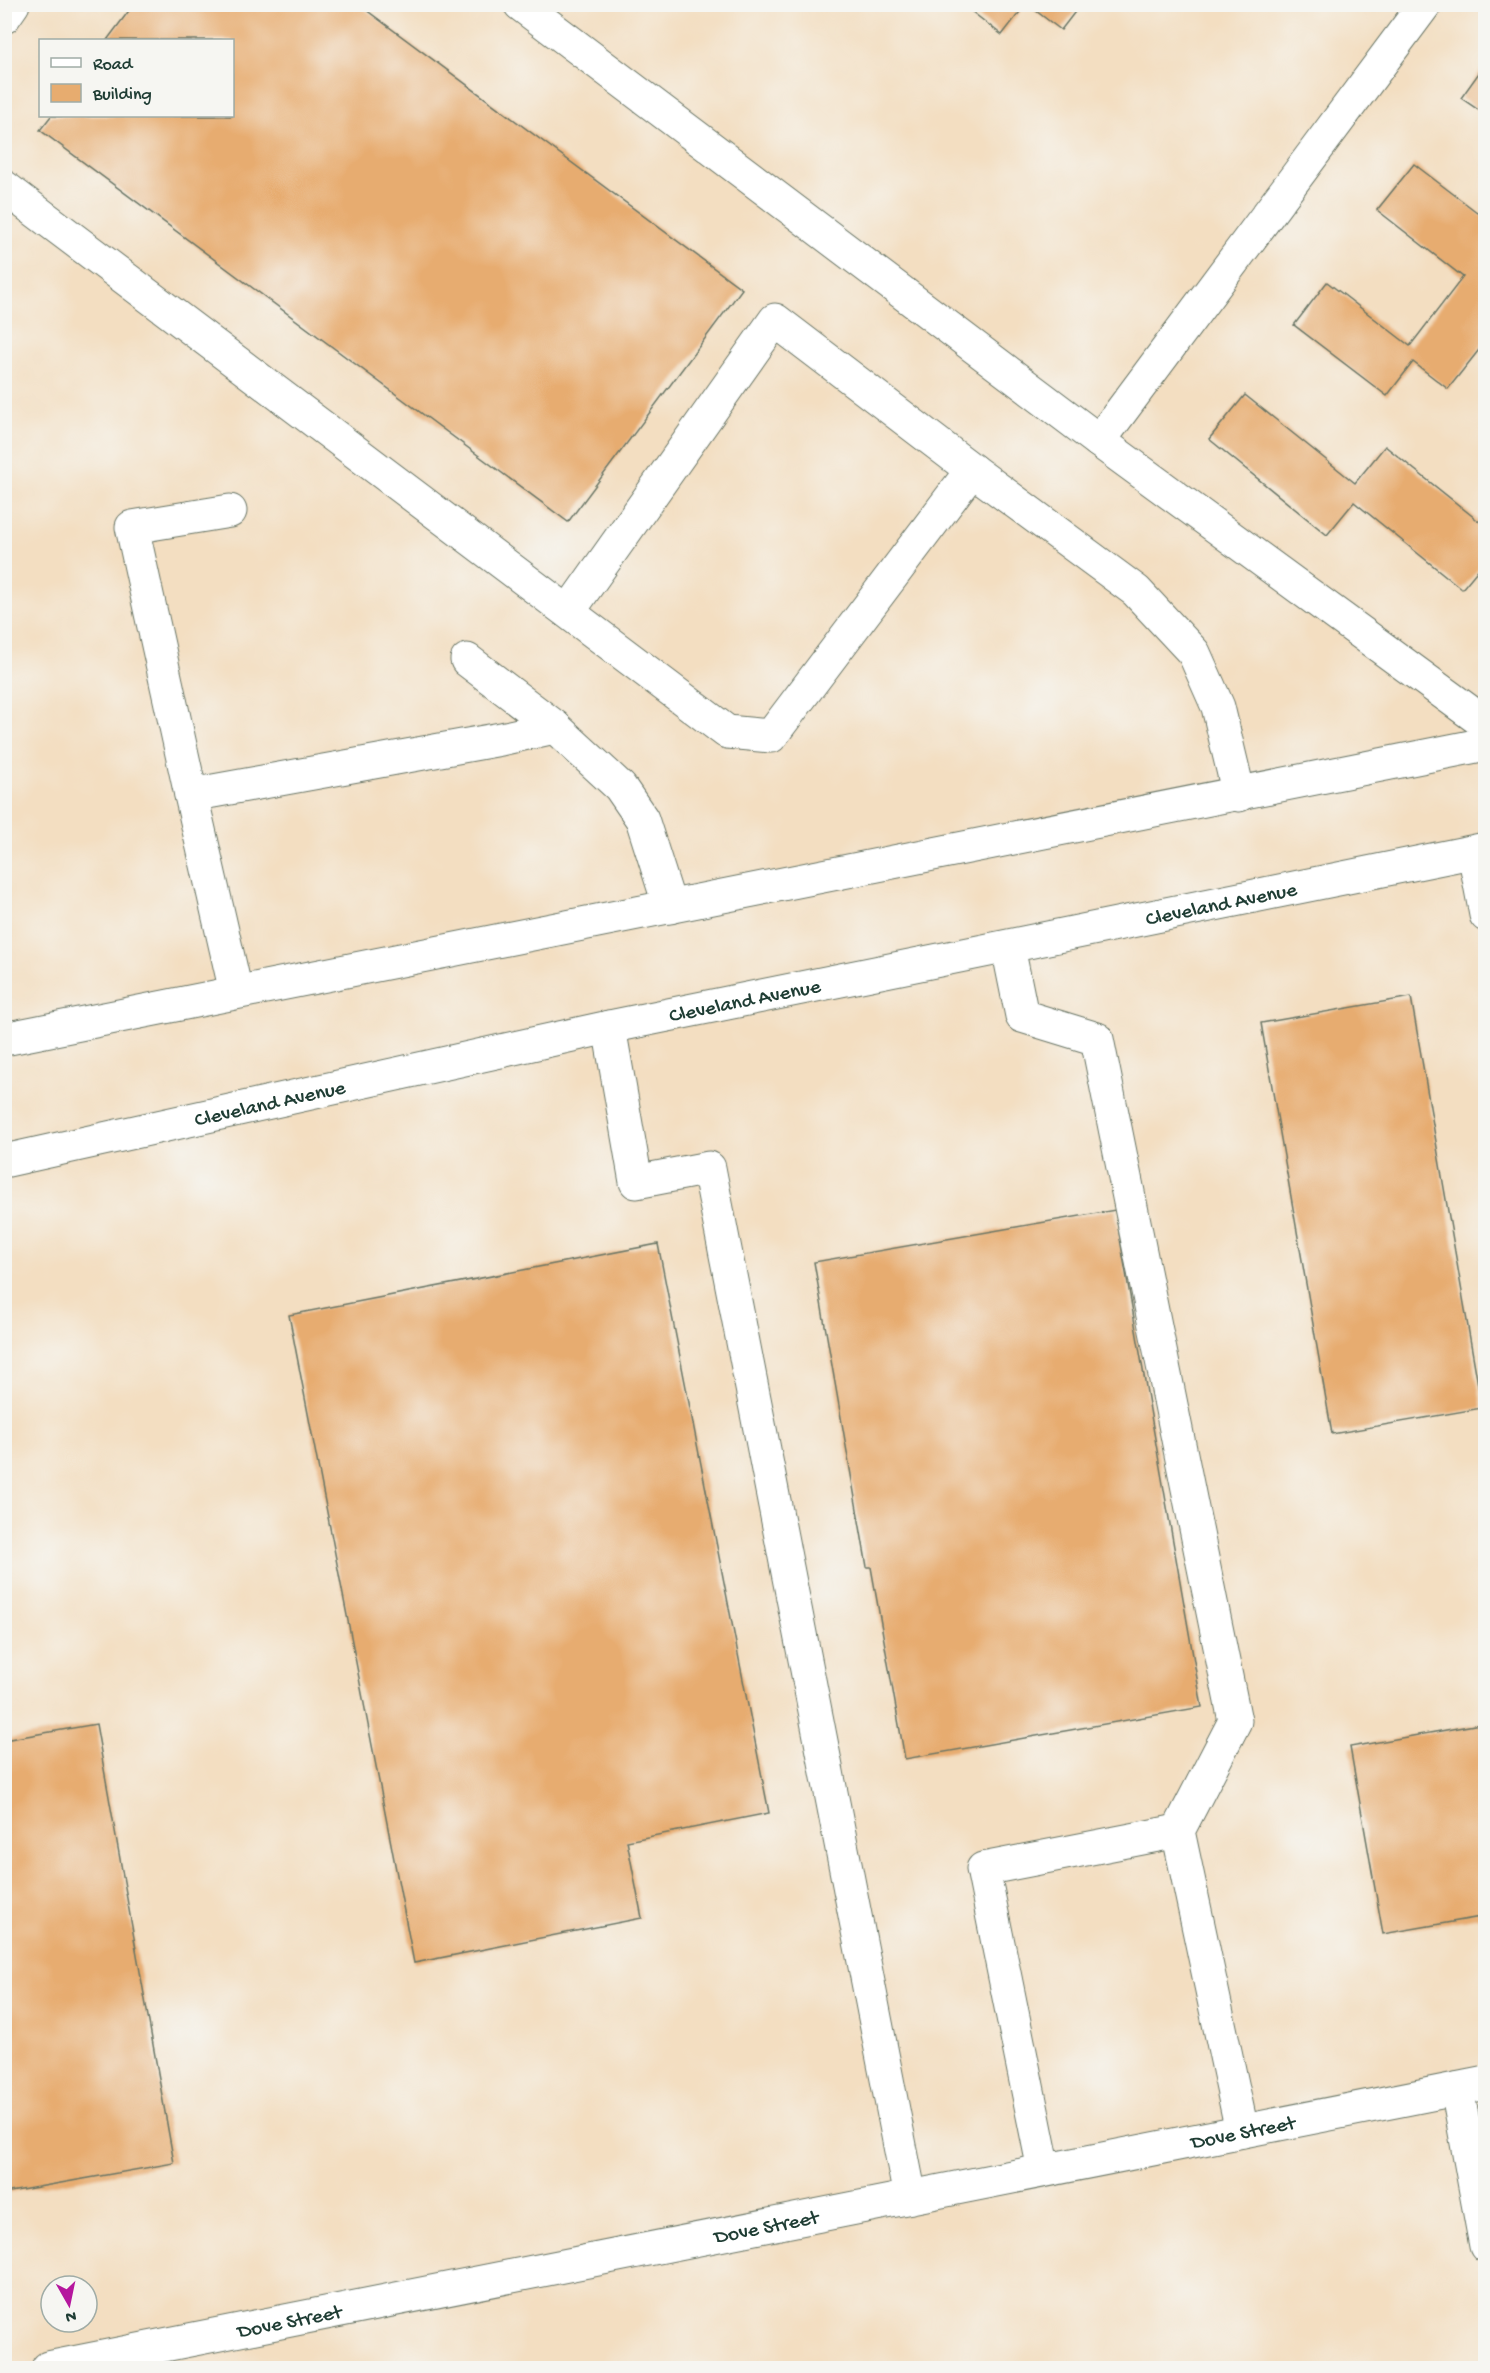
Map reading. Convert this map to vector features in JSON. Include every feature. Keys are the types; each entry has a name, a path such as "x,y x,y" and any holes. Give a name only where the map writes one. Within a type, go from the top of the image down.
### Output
{"street":[{"path":"4,17 13,4"},
{"path":"519,4 1099,441 1485,724"},
{"path":"1099,441 1425,4"},
{"path":"4,187 727,732 771,736 972,470"},
{"path":"569,611 775,320 1136,591 1194,653 1218,707 1239,795"},
{"path":"230,511 132,527 236,992"},
{"path":"467,660 555,727 620,787 642,819 670,907"},
{"path":"191,795 555,727"},
{"path":"4,1039 1239,795 1485,744"},
{"path":"1480,850 1485,915"},
{"name":"Cleveland Avenue","path":"4,1161 609,1027 1480,850"},
{"path":"1008,947 1022,1016 1097,1039 1235,1721 1179,1831 1242,2131"},
{"path":"609,1027 636,1182 709,1168 910,2197"},
{"path":"1044,2170 983,1869 1179,1831"},
{"path":"1471,2086 1485,2246"},
{"name":"Dove Street","path":"48,2368 1471,2086"}],"building":[{"path":"134,4 358,4 742,289 568,522 40,130 50,117 234,117 234,39 108,39"},
{"path":"962,4 1026,4 1002,35"},
{"path":"1027,4 1081,4 1061,30"},
{"path":"1486,63 1486,115 1461,98"},
{"path":"1414,164 1486,219 1486,263 1483,266 1486,267 1486,341 1448,389 1413,362 1387,396 1294,325 1327,282 1410,346 1463,277 1377,210"},
{"path":"1245,395 1355,483 1385,446 1486,527 1486,560 1462,589 1354,502 1327,535 1209,439"},
{"path":"1411,997 1482,1408 1332,1434 1261,1023"},
{"path":"1115,1210 1202,1707 905,1759 871,1567 867,1567 814,1262"},
{"path":"658,1244 769,1813 627,1841 642,1918 414,1963 289,1315"},
{"path":"1486,1723 1486,1916 1383,1934 1350,1747"},
{"path":"96,1724 174,2163 4,2193 4,1740"}]}
